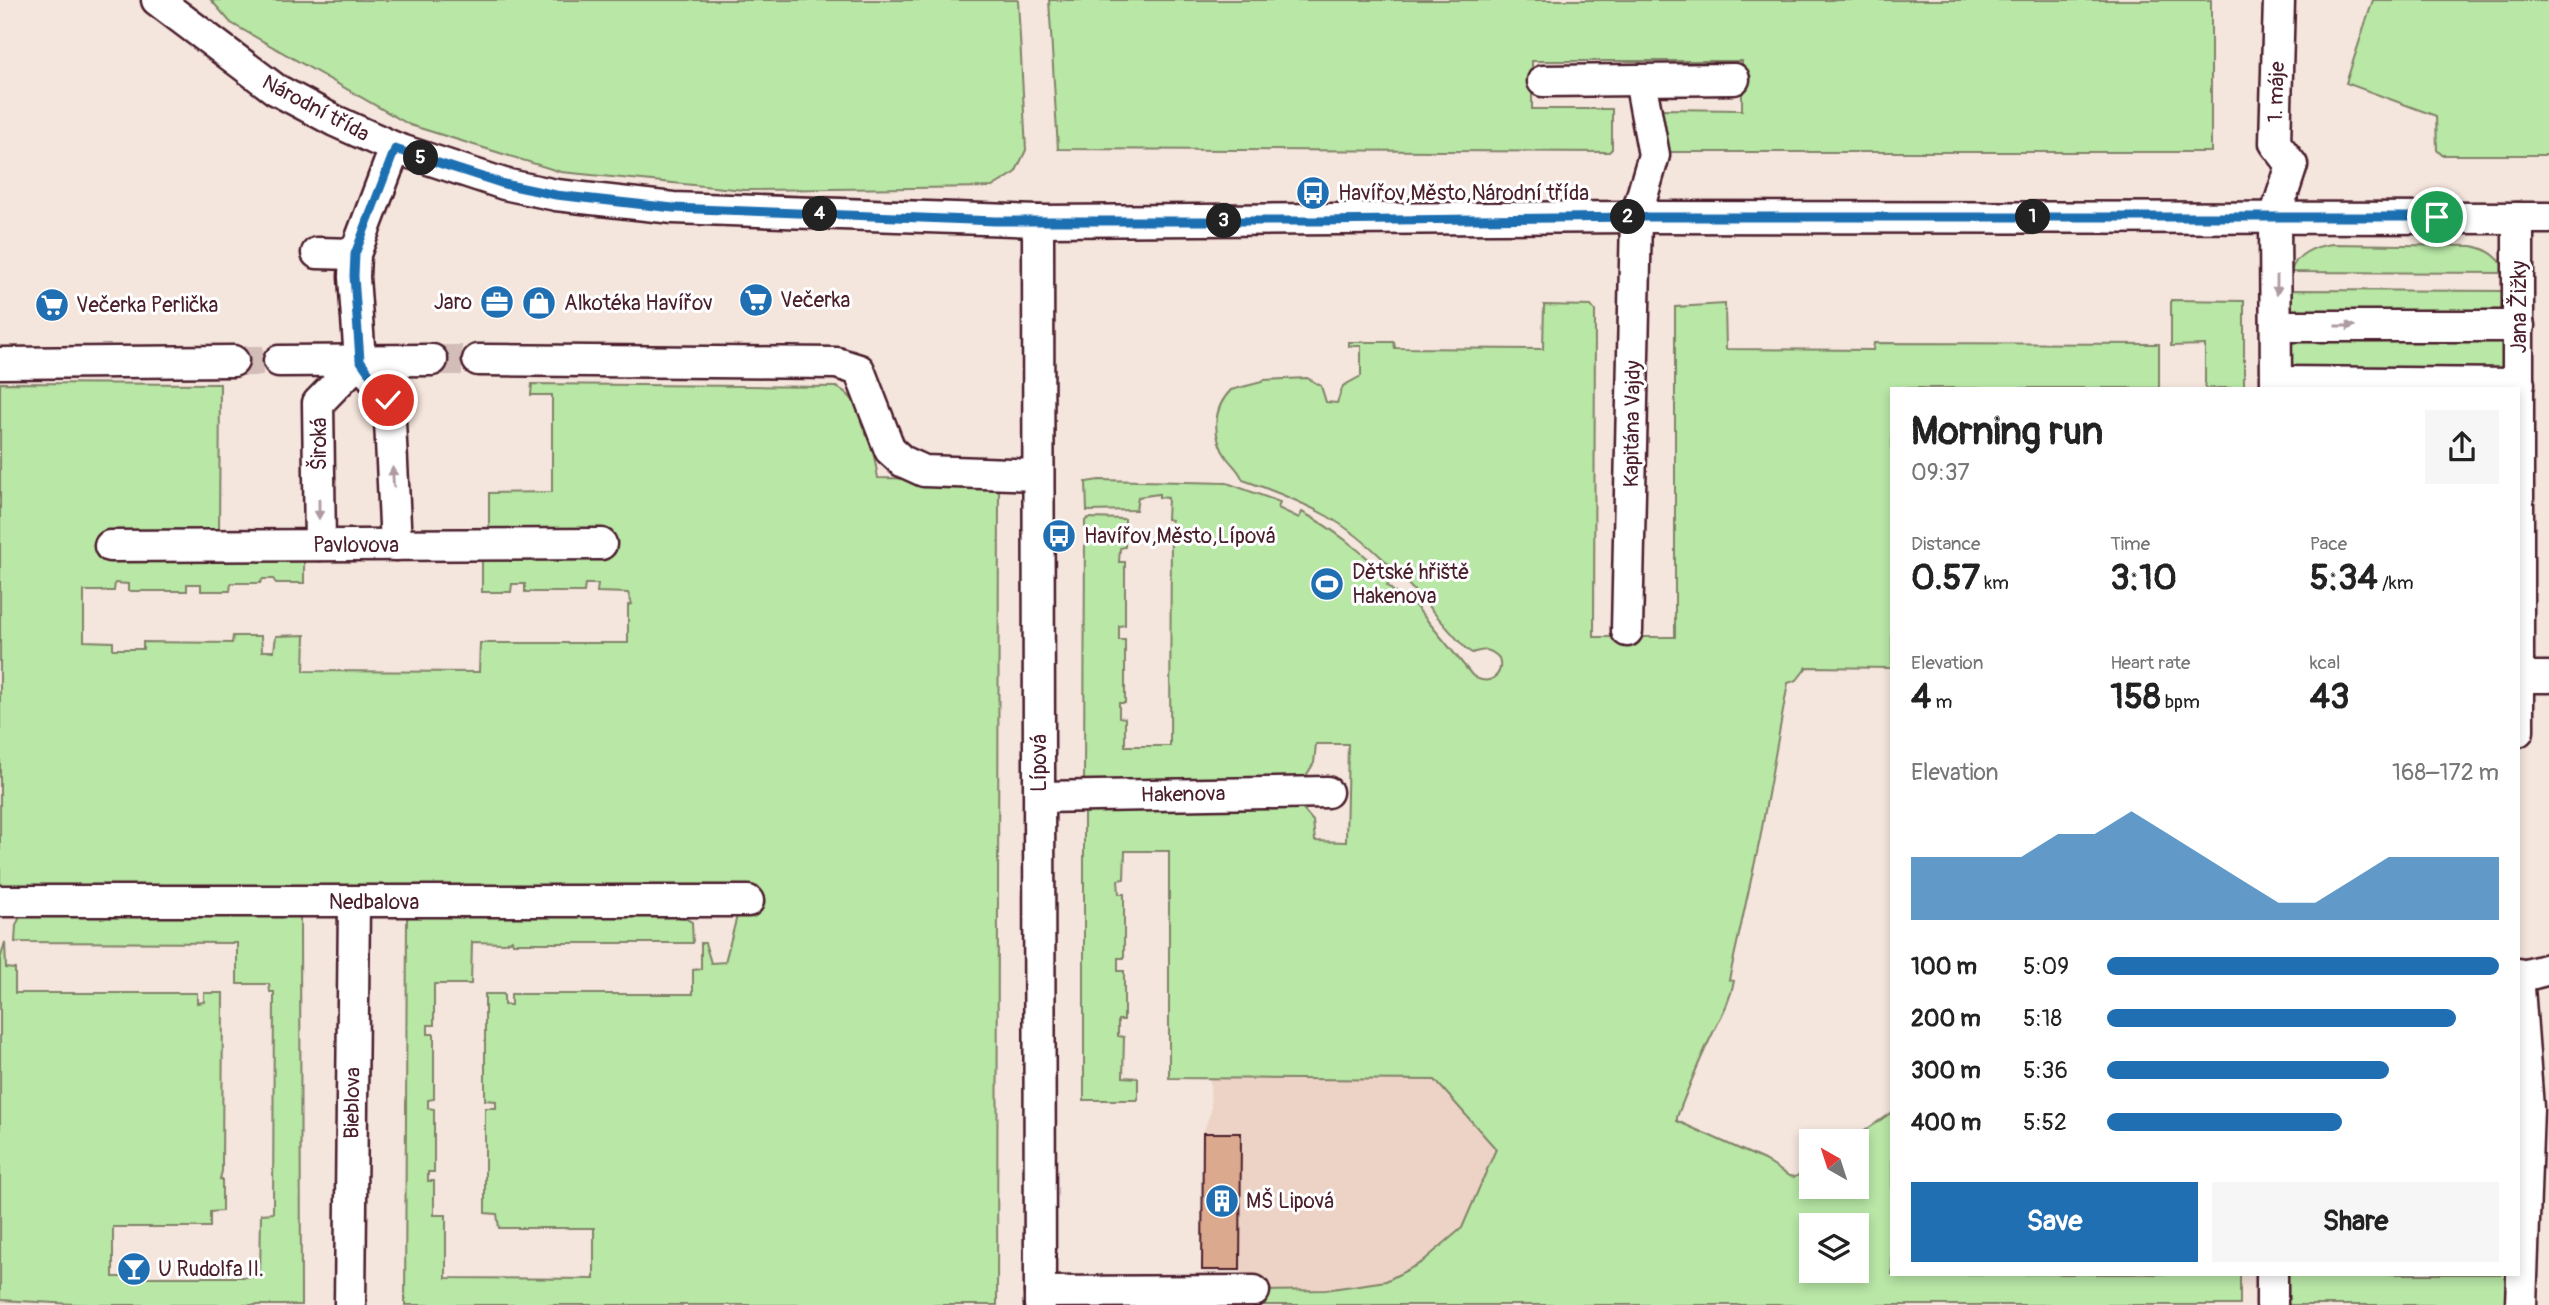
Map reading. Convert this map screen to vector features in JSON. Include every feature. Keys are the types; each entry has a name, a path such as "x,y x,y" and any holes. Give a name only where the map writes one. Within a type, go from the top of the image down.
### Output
{"street":[{"name":"Národní třída","path":"157,0 275,89 395,149 504,184 556,195 660,207 1038,221 1636,217 2549,218"},
{"name":"1. máje","path":"2275,217 2292,165 2275,143 2279,0"},
{"path":"1542,81 1734,79"},
{"name":"Kapitána Vajdy","path":"1627,631 1636,217 1654,155 1640,80"},
{"path":"395,149 355,254 360,360 388,400 396,545"},
{"path":"2275,217 2276,385 2519,384"},
{"name":"Jana Žižky","path":"2518,218 2519,384"},
{"name":"Lípová","path":"1038,221 1040,1299"},
{"path":"317,253 355,254"},
{"path":"2277,326 2519,326"},
{"path":"279,360 432,360"},
{"name":"Široká","path":"320,545 318,403 360,360"},
{"path":"478,360 837,363 859,370 890,450 902,461 924,471 1037,475"},
{"path":"0,363 233,361"},
{"name":"Pavlovova","path":"110,546 601,544"},
{"path":"2520,677 2549,677"},
{"name":"Hakenova","path":"1040,797 1327,792"},
{"name":"Nedbalova","path":"0,901 748,901"},
{"name":"Bieblova","path":"350,1305 354,902"},
{"path":"2520,975 2549,969"},
{"path":"2520,1028 2523,1108 2521,1305"},
{"path":"2272,1276 2272,1305"},
{"path":"1040,1299 1254,1291"}],"shaded area":[{"path":"1210,1078 1435,1080 1496,1149 1462,1228 1421,1263 1386,1281 1350,1288 1254,1291 1240,1270 1240,1133 1203,1133 1211,1111"}],"green space":[{"path":"211,0 1018,0 1026,150 1015,173 992,187 744,190 561,172 410,125 231,23"},
{"path":"1049,0 2211,0 2211,152 1664,152 1661,109 1742,110 1742,61 1532,61 1532,109 1612,109 1612,149 1609,152 1058,149"},
{"path":"2373,0 2549,0 2549,155 2442,155 2437,150 2436,116 2346,83"},
{"path":"2332,244 2472,246 2493,255 2507,273 2291,272 2301,256"},
{"path":"2290,290 2509,291 2509,320 2289,319"},
{"path":"2171,300 2244,301 2244,387 2205,387 2205,345 2171,346"},
{"path":"1725,304 1726,349 1873,350 1874,343 2159,344 2159,387 1890,387 1890,668 1807,667 1797,680 1788,683 1760,839 1729,980 1734,981 1732,990 1692,1079 1677,1121 1764,1160 1789,1176 1799,1174 1799,1199 1869,1199 1867,1129 1890,1113 1890,1276 2240,1276 2240,1305 1219,1305 1254,1291 1325,1290 1386,1281 1421,1263 1462,1228 1496,1149 1435,1080 1169,1078 1169,851 1125,851 1124,879 1118,880 1119,894 1124,894 1124,958 1118,958 1118,971 1124,971 1124,1020 1118,1020 1118,1036 1124,1037 1123,1077 1138,1078 1138,1100 1084,1100 1084,803 1223,800 1224,809 1231,809 1232,800 1299,805 1313,821 1315,841 1346,842 1348,744 1316,744 1314,763 1304,779 1084,782 1085,521 1088,518 1125,519 1125,547 1120,548 1119,562 1125,562 1125,625 1119,626 1119,640 1125,640 1125,703 1119,703 1119,717 1125,718 1125,746 1170,746 1171,520 1167,519 1168,498 1159,497 1159,494 1138,497 1136,510 1087,511 1086,482 1227,483 1280,502 1278,508 1299,518 1302,512 1338,535 1381,570 1392,580 1387,585 1403,601 1408,597 1472,675 1478,679 1489,680 1497,675 1499,658 1490,651 1472,653 1466,649 1401,577 1366,543 1327,516 1286,496 1243,480 1222,450 1217,432 1217,414 1231,390 1263,380 1307,378 1321,386 1326,402 1337,403 1343,386 1361,376 1361,346 1349,346 1349,342 1394,342 1395,348 1543,349 1544,305 1591,306 1595,311 1594,637 1675,637 1675,307"},
{"path":"2290,331 2510,331 2510,378 2289,377"},
{"path":"0,383 220,384 219,536 304,559 304,583 276,583 273,579 263,579 260,583 231,583 230,591 201,591 201,584 187,584 187,591 128,591 128,584 115,583 114,591 84,591 84,641 113,642 113,649 143,649 143,642 232,643 233,636 261,636 262,651 274,651 276,636 305,635 304,671 479,672 480,643 628,643 628,605 632,604 628,593 597,592 598,584 585,584 584,592 525,592 525,584 512,584 511,592 482,592 482,560 597,559 598,552 489,537 489,493 552,492 552,395 531,395 532,384 836,387 855,402 861,414 878,478 991,480 999,483 997,1305 405,1305 407,918 415,915 681,916 692,922 693,943 513,943 512,940 505,943 472,942 471,984 434,984 434,1025 428,1025 428,1034 434,1034 434,1099 428,1100 428,1108 434,1109 434,1172 428,1172 428,1181 434,1181 434,1215 446,1215 446,1278 594,1279 594,1228 499,1228 497,1214 485,1213 485,1108 496,1108 496,1101 485,1100 485,994 504,994 504,1005 511,1005 511,994 693,994 693,970 701,969 701,943 705,943 711,963 725,962 737,916 0,892"},
{"path":"21,915 300,917 301,1305 92,1305 0,1300 0,960 5,942 6,968 15,969 15,993 197,993 197,1003 204,1002 204,993 223,993 220,1179 222,1211 210,1212 210,1227 113,1227 113,1277 260,1277 261,1214 273,1213 274,992 270,992 269,984 237,984 237,943 15,942 16,925"},
{"path":"2283,1276 2507,1276 2507,1305 2283,1305"}],"building":[{"name":"MŠ Lipová","path":"1203,1133 1241,1133 1240,1270 1202,1270"}],"tunnel":[{"path":"432,360 478,360"},
{"path":"233,361 279,361"}],"place":[{"name":"Havířov,Město,Národní třída","path":"1313,193"},
{"name":"Večerka","path":"756,300"},
{"name":"Jaro","path":"497,302"},
{"name":"Alkotéka Havířov","path":"539,303"},
{"name":"Večerka Perlička","path":"52,305"},
{"name":"Havířov,Město,Lípová","path":"1059,536"},
{"name":"Dětské hřiště Hakenova","path":"1327,584"},
{"name":"MŠ Lipová","path":"1222,1201"},
{"name":"U Rudolfa II.","path":"134,1269"}],"route":[{"path":"388,400 360,360 354,276 355,254 365,222 395,149 504,184 556,195 673,208 995,221 1636,217 2437,217"}]}
